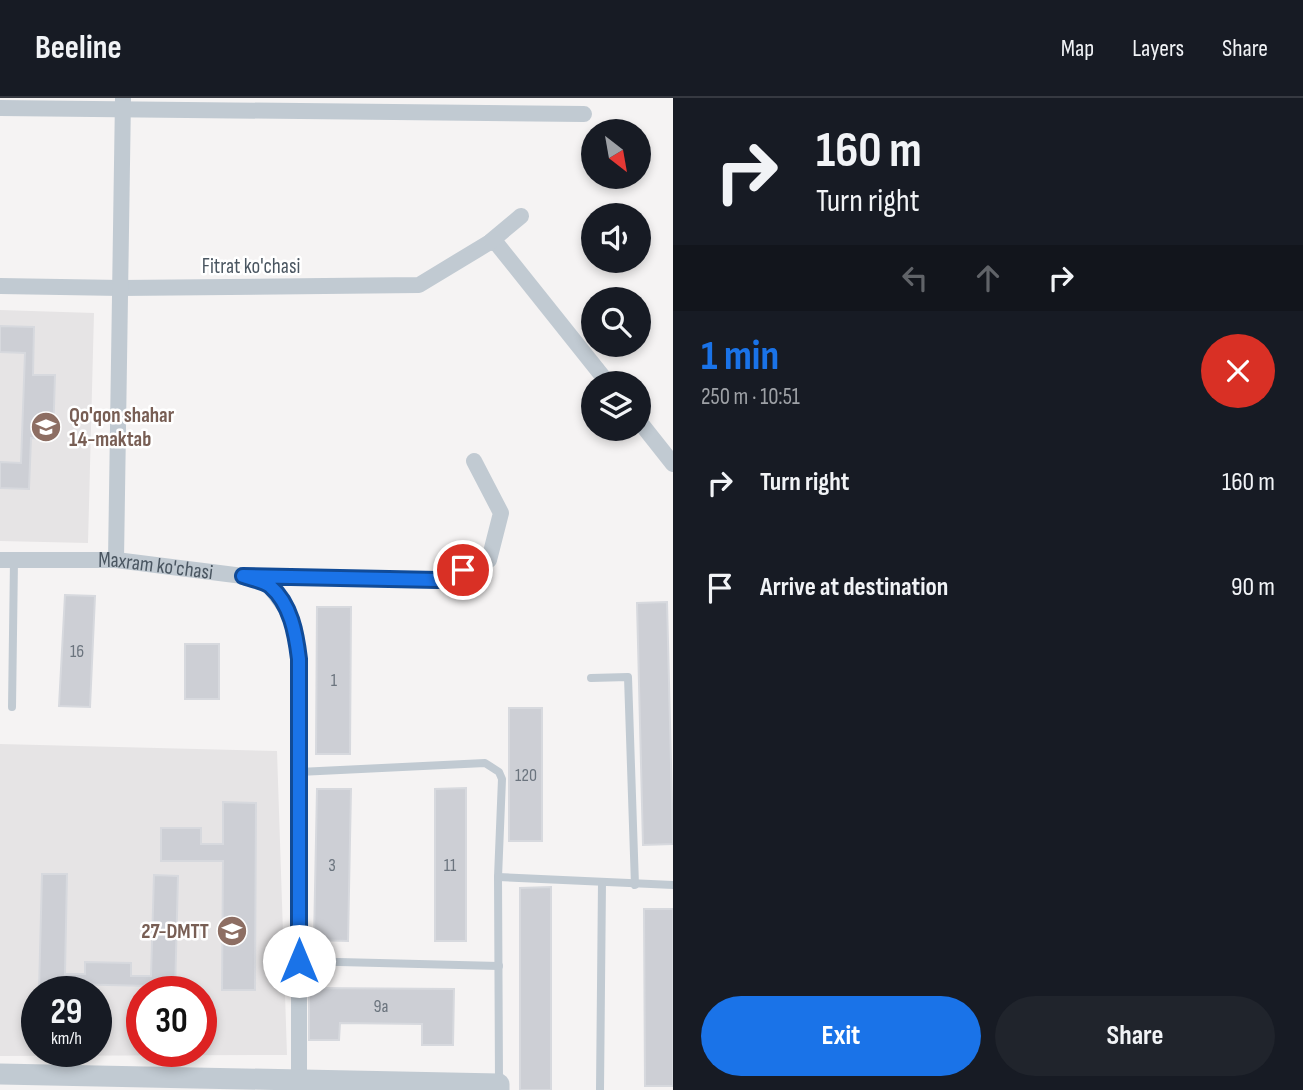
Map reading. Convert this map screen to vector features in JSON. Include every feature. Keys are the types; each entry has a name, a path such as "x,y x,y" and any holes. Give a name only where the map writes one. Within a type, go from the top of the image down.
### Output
{"street":[{"path":"116,560 123,104"},
{"path":"0,108 123,104 584,114"},
{"name":"Fitrat ko'chasi","path":"0,286 412,286 425,282 490,242 521,216"},
{"path":"490,242 497,244 598,371"},
{"path":"651,436 673,464"},
{"path":"243,576 438,580 489,560 501,513 474,461"},
{"name":"Maxram ko'chasi","path":"7,560 116,560 243,576 269,585 285,607 295,629 299,659 299,1079"},
{"path":"0,1074 36,1078 299,1079 499,1087"}],"lane":[{"path":"7,560 12,708"},
{"path":"591,678 628,677 635,885"},
{"path":"299,772 485,763 499,772 502,779 498,877 499,1087"},
{"path":"498,877 673,886"},
{"path":"600,1090 602,882"},
{"path":"299,961 499,966"}],"shaded area":[{"name":"Qo'qon shahar 14-maktab","path":"0,310 94,313 88,543 0,541"},
{"path":"0,744 277,751 287,1055 217,1055 217,976 126,976 126,1056 112,1056 112,976 21,976 21,1056 0,1056"}],"building":[{"path":"0,326 34,327 33,375 55,375 53,439 31,438 29,489 0,488 0,462 21,463 25,353 0,352"},
{"path":"65,595 95,596 90,707 59,706"},
{"path":"667,602 673,844 643,845 637,603"},
{"path":"317,607 351,607 350,754 316,754"},
{"path":"185,644 219,644 219,699 185,699"},
{"path":"509,708 542,708 542,841 509,841"},
{"path":"466,788 466,941 435,941 435,789"},
{"path":"317,789 351,789 348,941 314,940"},
{"path":"223,802 256,803 255,990 222,990 223,861 161,861 161,828 201,828 201,844 223,844"},
{"path":"42,874 67,874 65,974 85,974 85,962 131,963 131,976 126,976 126,985 112,985 112,976 39,976"},
{"path":"154,875 178,876 175,976 151,976"},
{"path":"551,887 551,1090 520,1090 520,888"},
{"path":"644,909 673,909 673,1086 645,1086"},
{"path":"309,988 454,989 453,1045 422,1045 422,1024 340,1023 339,1040 309,1040"}],"place":[{"name":"Qo'qon shahar 14-maktab","path":"46,427"},
{"name":"27-DMTT","path":"232,931"}],"route":[{"path":"299,961 299,659 295,629 285,607 269,585 243,576 438,580 463,570"}]}
